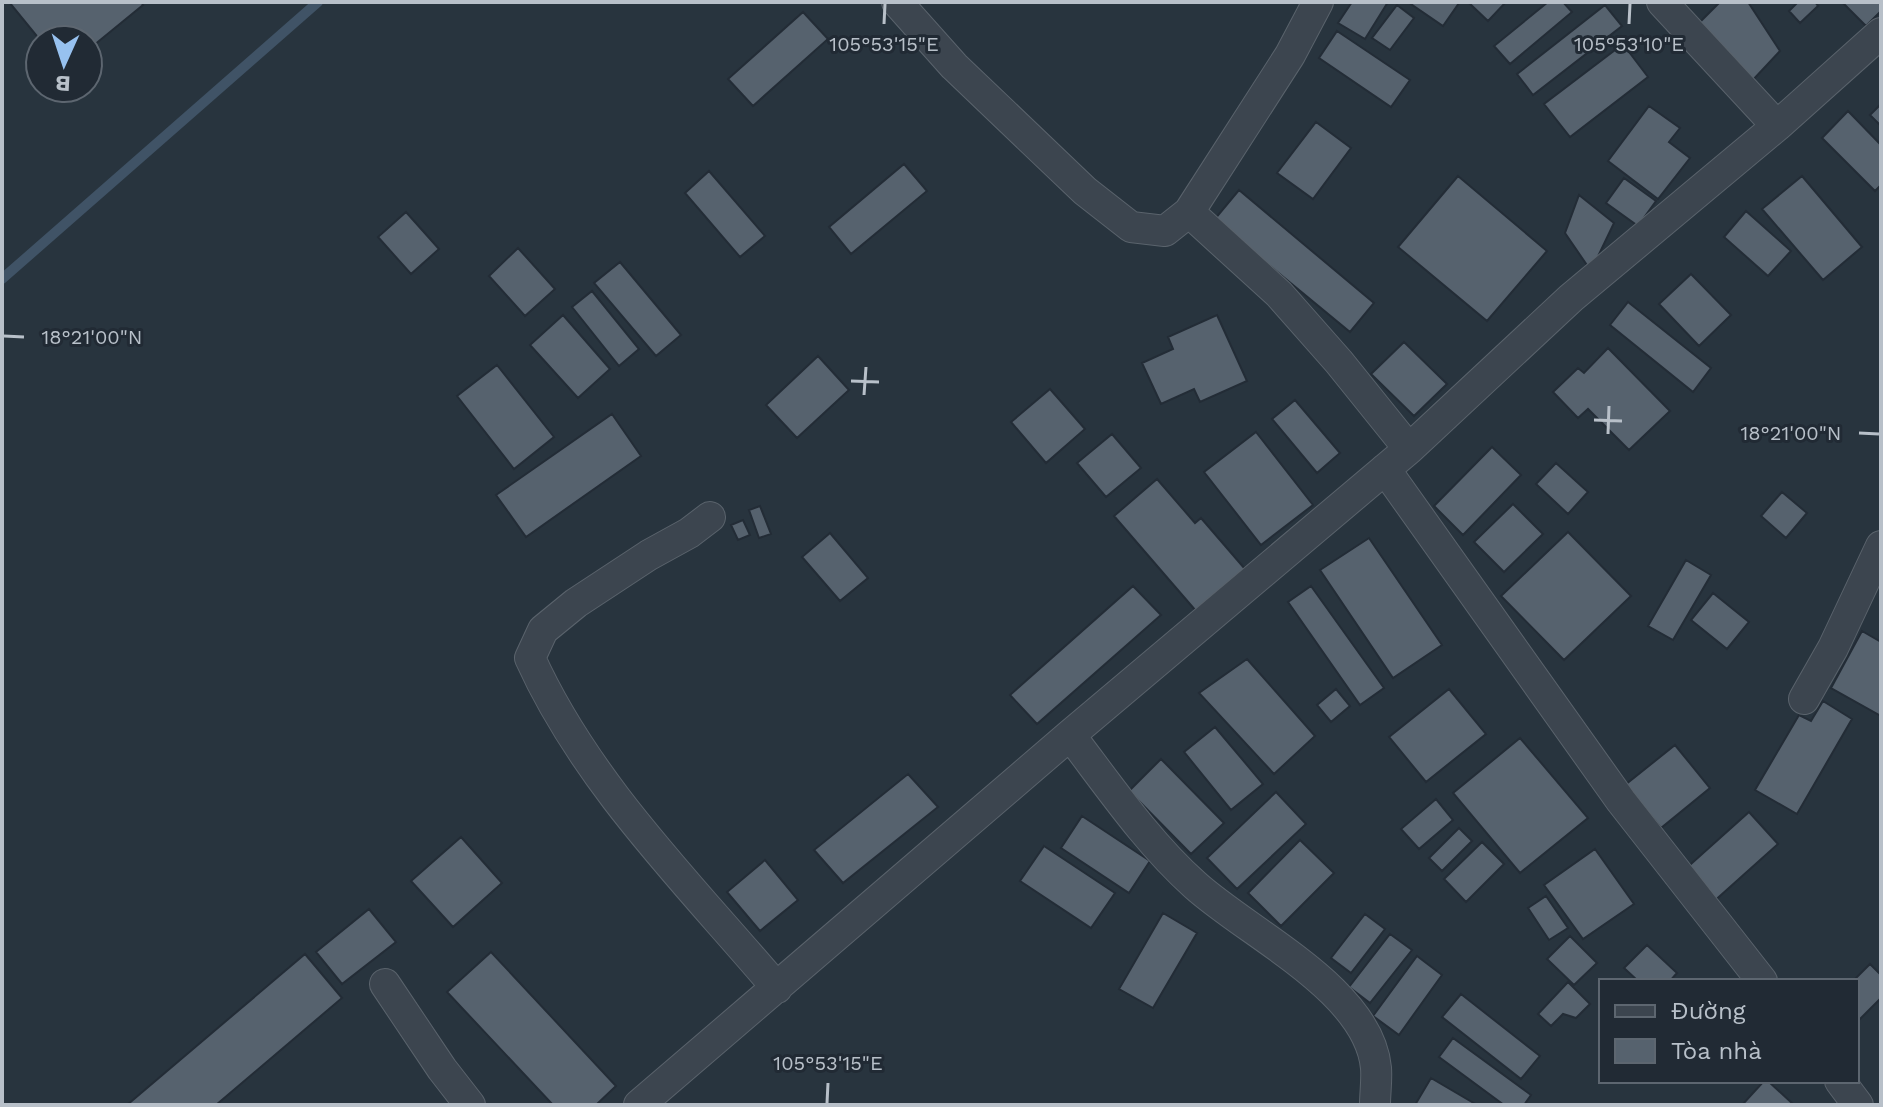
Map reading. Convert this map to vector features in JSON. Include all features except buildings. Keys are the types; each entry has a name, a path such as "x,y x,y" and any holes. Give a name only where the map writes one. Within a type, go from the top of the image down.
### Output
{"street":[{"path":"897,2 954,66 1085,191 1131,227 1165,231 1189,212 1290,55 1318,2"},
{"path":"1662,2 1777,126"},
{"path":"639,1105 1409,449 1571,298 1777,126 1881,33"},
{"path":"1189,212 1279,294 1409,449"},
{"path":"1385,469 1621,801 1760,979"},
{"path":"710,517 576,603 543,630 530,658 548,697 587,759 620,803 777,988"},
{"path":"1804,699 1833,648 1881,546"},
{"path":"1070,735 1138,823 1195,885 1326,985 1356,1015 1371,1047 1376,1067 1375,1105"},
{"path":"385,984 470,1105"},
{"path":"1842,1083 1858,1105"}],"waterway":[{"path":"2,279 318,2"}]}
